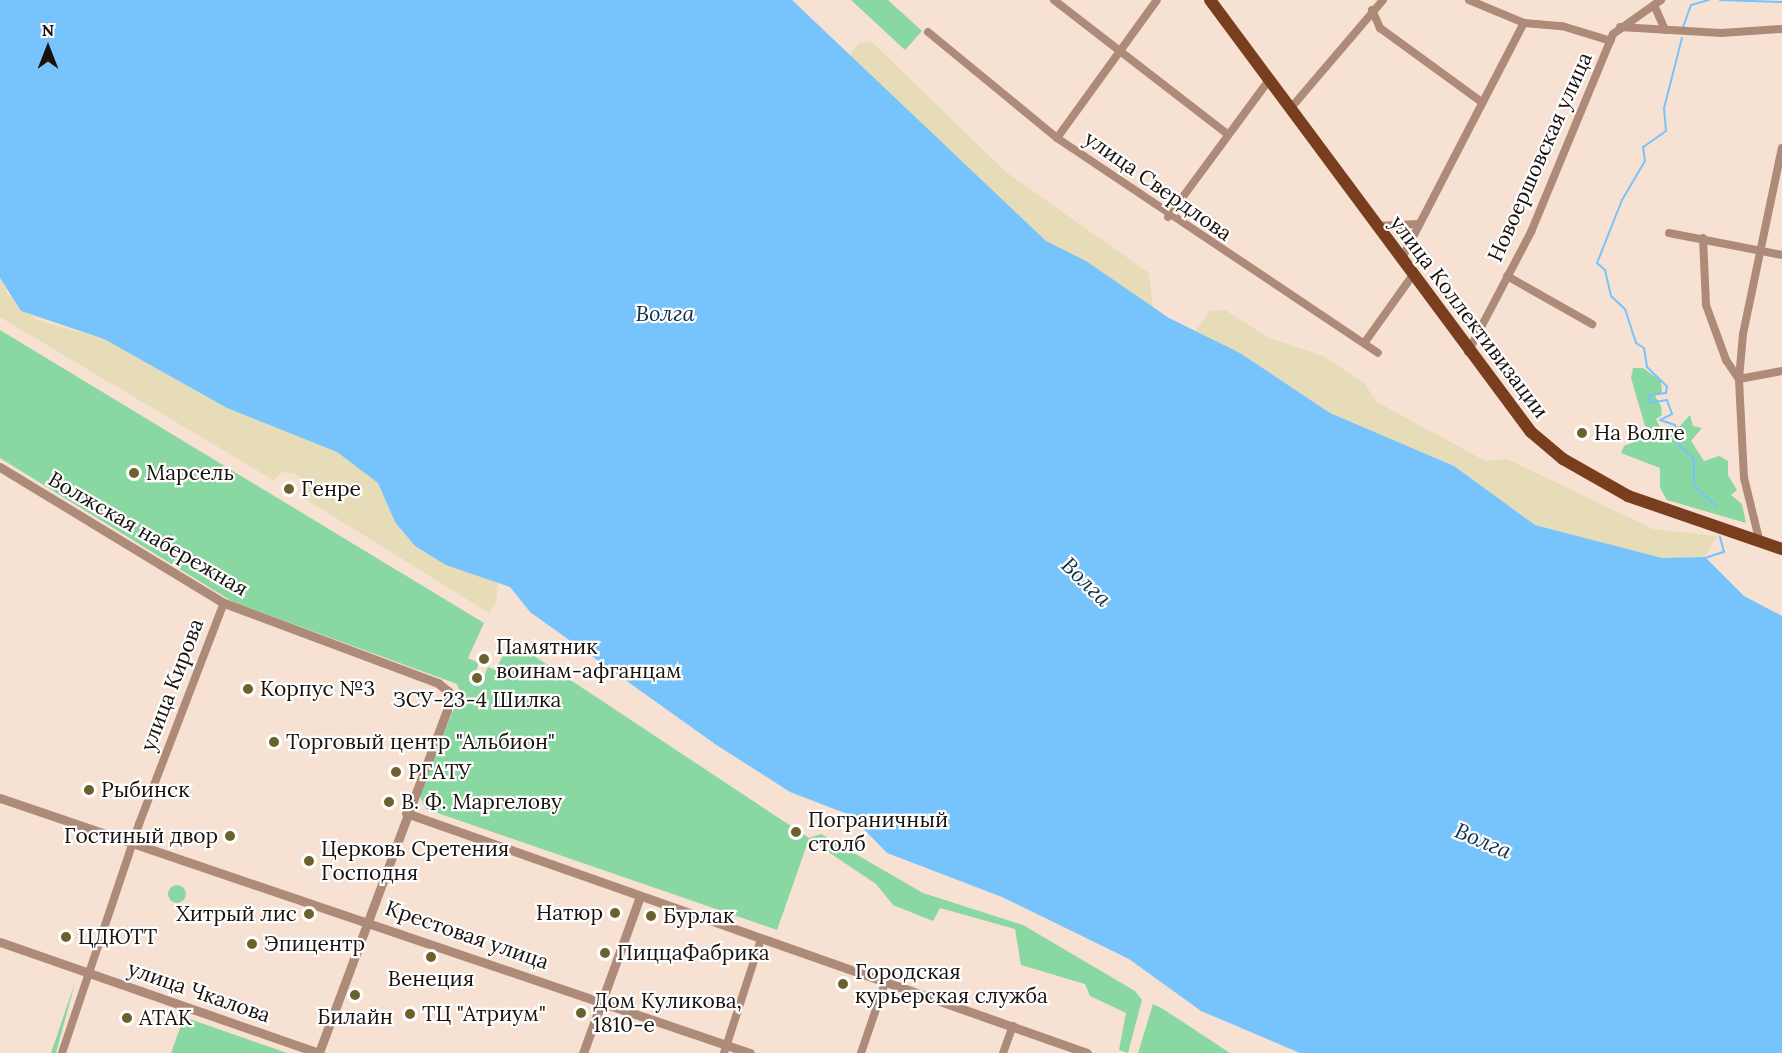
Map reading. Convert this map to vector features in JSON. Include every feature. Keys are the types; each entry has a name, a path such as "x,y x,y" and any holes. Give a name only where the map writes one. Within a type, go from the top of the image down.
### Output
{"main road":[{"name":"улица Коллективизации","path":"1210,0 1523,424 1570,464 1636,499 1760,538 1782,549"}],"street":[{"path":"1054,0 1116,53 1225,132"},
{"path":"1057,138 1116,53 1157,0"},
{"path":"1290,109 1372,10 1383,0"},
{"path":"1469,0 1524,22 1562,26 1611,40"},
{"path":"1620,27 1658,3 1665,30"},
{"path":"1372,10 1380,28 1484,103"},
{"path":"1401,260 1524,22"},
{"path":"1620,27 1665,30 1782,29"},
{"name":"Новоершовская улица","path":"1468,352 1507,276 1611,40 1620,27"},
{"name":"улица Свердлова","path":"928,32 1057,138 1168,216 1365,342 1378,353"},
{"path":"1168,216 1225,132 1269,80"},
{"path":"1760,538 1744,478 1739,379 1759,249 1779,172 1782,148"},
{"path":"1376,226 1418,224"},
{"path":"1668,232 1782,255"},
{"path":"1703,238 1711,329 1739,379"},
{"path":"1365,342 1412,276"},
{"path":"1507,276 1592,324"},
{"path":"1739,379 1782,371"},
{"name":"Волжская набережная","path":"0,467 224,603 438,683 448,691 447,710 406,813"},
{"name":"улица Кирова","path":"62,1053 131,844 224,603"},
{"name":"Крестовая улица","path":"0,798 602,1001 725,1049 750,1053"},
{"path":"319,1053 406,813 1087,1053"},
{"path":"583,1053 640,896"},
{"path":"725,1049 761,939"},
{"name":"улица Чкалова","path":"0,942 319,1053"},
{"path":"861,1053 885,983"},
{"path":"1004,1053 1013,1026"}],"green space":[{"path":"851,0 888,0 922,31 905,50"},
{"path":"0,330 484,623 468,658 479,663 472,683 480,686 488,667 496,670 510,640 809,838 821,834 923,893 1023,925 1135,991 1142,1000 1128,1053 1119,1050 1126,1013 1090,996 1085,984 1021,965 1015,929 940,908 933,921 893,905 876,884 809,839 777,930 426,809 419,795 460,693 457,684 233,602 0,458"},
{"path":"1633,368 1643,368 1661,381 1662,392 1655,396 1661,406 1662,415 1656,419 1660,427 1680,426 1690,415 1693,426 1702,428 1691,441 1704,461 1719,456 1728,461 1728,475 1737,490 1731,495 1742,504 1746,523 1667,500 1660,488 1660,468 1621,453 1624,446 1648,436 1631,378"},
{"path":"177,885 183,888 186,894 183,900 177,903 171,900 168,894 171,888"},
{"path":"75,983 56,1053 51,1053 69,1000"},
{"path":"1153,1004 1163,1009 1230,1053 1138,1053"},
{"path":"184,1017 287,1053 171,1053"}],"sand":[{"path":"872,42 1007,173 1149,273 1153,307 1046,241 939,142 849,55 860,43"},
{"path":"0,278 8,294 37,320 104,339 227,408 337,452 378,483 395,522 415,546 498,583 496,603 489,613 304,498 305,483 294,473 283,472 273,480 0,317"},
{"path":"1225,310 1269,338 1323,356 1364,383 1377,402 1485,461 1507,459 1653,529 1717,536 1705,557 1662,558 1535,525 1454,466 1330,413 1240,353 1194,333 1210,311"}],"water":[{"name":"Волга","path":"0,0 792,0 1046,241 1086,261 1169,318 1240,353 1330,413 1454,466 1535,525 1662,558 1705,557 1744,596 1782,616 1782,1053 1300,1053 1201,1011 1129,959 1002,897 887,853 850,815 790,792 715,744 530,612 510,587 446,565 415,546 395,522 378,483 337,452 227,408 104,339 21,311 0,278"}],"waterway":[{"path":"1683,27 1691,5 1709,0"},
{"path":"1720,0 1782,2"},
{"path":"1682,38 1664,108 1666,131 1643,147 1645,161 1622,200 1597,263 1605,270 1611,296 1625,309 1636,343 1644,348 1647,367 1667,386 1666,393 1650,395 1648,403 1667,400 1672,414 1660,420 1675,425 1680,446 1694,459 1694,485 1717,507"},
{"path":"1705,558 1724,552 1720,537"}],"place":[{"name":"На Волге","path":"1582,433"},
{"name":"Марсель","path":"134,473"},
{"name":"Генре","path":"289,489"},
{"name":"Памятник воинам-афганцам","path":"484,659"},
{"name":"ЗСУ-23-4 Шилка","path":"477,678"},
{"name":"Корпус №3","path":"248,689"},
{"name":"Торговый центр \"Альбион\"","path":"274,742"},
{"name":"РГАТУ","path":"396,772"},
{"name":"Рыбинск","path":"89,790"},
{"name":"В. Ф. Маргелову","path":"389,802"},
{"name":"Пограничный столб","path":"796,832"},
{"name":"Гостиный двор","path":"230,836"},
{"name":"Церковь Сретения Господня","path":"309,861"},
{"name":"Натюр","path":"615,913"},
{"name":"Хитрый лис","path":"309,914"},
{"name":"Бурлак","path":"651,916"},
{"name":"ЦДЮТТ","path":"66,937"},
{"name":"Эпицентр","path":"252,944"},
{"name":"ПиццаФабрика","path":"605,953"},
{"name":"Венеция","path":"431,957"},
{"name":"Городская курьерская служба","path":"843,984"},
{"name":"Билайн","path":"355,995"},
{"name":"Дом Куликова, 1810-е","path":"581,1013"},
{"name":"ТЦ \"Атриум\"","path":"410,1014"},
{"name":"АТАК","path":"127,1018"}]}
